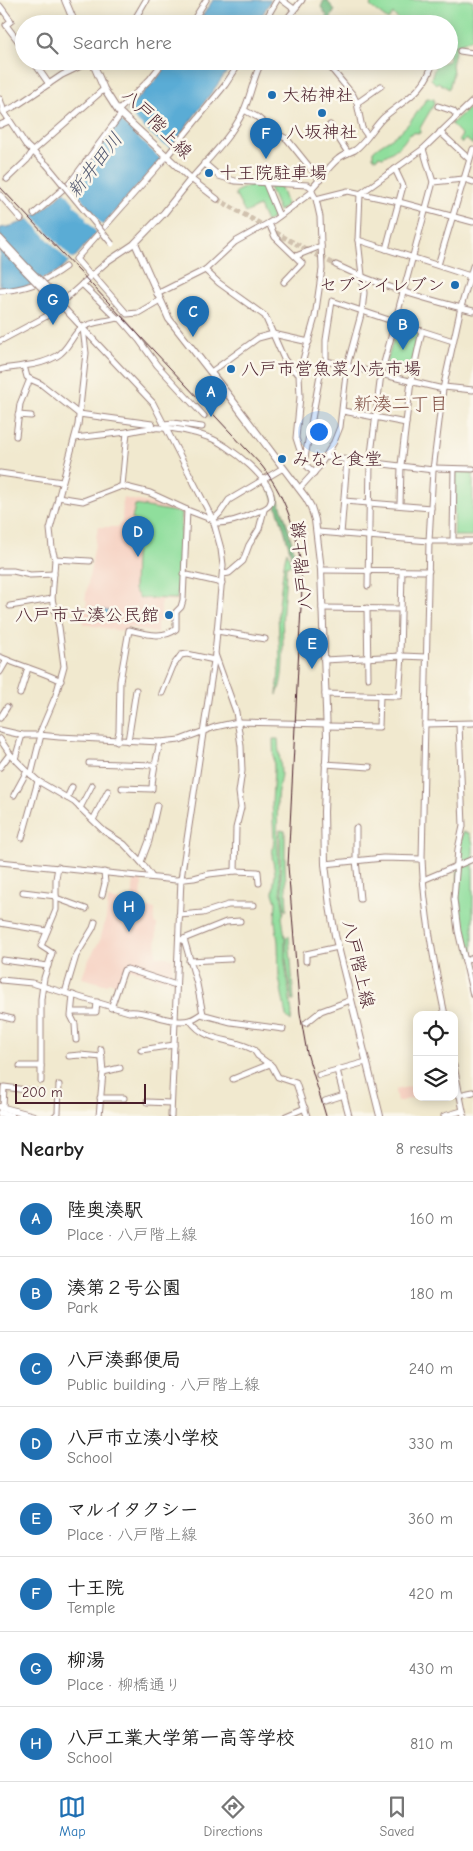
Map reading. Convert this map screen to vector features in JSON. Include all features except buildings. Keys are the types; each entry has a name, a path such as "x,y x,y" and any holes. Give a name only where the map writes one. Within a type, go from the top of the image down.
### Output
{"main road":[{"path":"65,0 72,15"},
{"name":"八戸階上線","path":"95,70 104,89 120,114 191,179 164,213 135,242 158,297 169,319 299,489 311,507 318,532 327,725 324,812 325,864 330,906 338,947 380,1116"},
{"path":"1,1109 12,1116"},
{"path":"1,1109 34,1116"}],"street":[{"path":"137,15 146,0"},
{"path":"196,15 205,2 198,0"},
{"path":"268,15 277,0"},
{"path":"282,0 294,9"},
{"path":"290,15 302,0"},
{"path":"0,6 11,21 6,25 15,37"},
{"path":"460,52 473,53"},
{"path":"39,70 49,84"},
{"path":"4,112 72,70"},
{"path":"34,214 70,183 120,114 157,70"},
{"path":"235,70 225,85 76,259 127,314 138,313 158,297 204,270 235,242 269,223 312,190 338,158 360,145 384,118 424,83 431,70"},
{"path":"217,199 191,179 236,125 244,110 257,70"},
{"path":"332,70 353,94 357,103 362,128 367,135"},
{"path":"357,103 381,86"},
{"path":"7,179 27,160 33,151 104,89"},
{"path":"0,99 9,121 26,145 47,164 120,253"},
{"path":"360,194 423,149 473,101"},
{"path":"438,106 453,111 457,116"},
{"path":"244,110 257,116 276,133 287,138 320,180"},
{"path":"0,125 9,121"},
{"path":"330,125 348,153"},
{"path":"440,132 469,159"},
{"path":"368,586 370,462 381,374 433,182 423,149"},
{"path":"438,265 473,149"},
{"path":"204,163 219,176 236,181 308,185 316,199 320,216 322,269 315,317 299,374 300,397 296,438 304,463 314,473"},
{"path":"386,249 403,186 395,169"},
{"path":"433,182 464,179 473,182"},
{"path":"265,182 279,216"},
{"path":"316,199 348,191 399,202 473,222"},
{"path":"299,489 326,457 340,427 347,366 362,311 364,292 358,240 360,194"},
{"path":"0,195 21,219"},
{"path":"269,223 275,237 302,263 284,282"},
{"path":"0,238 152,404 215,522 221,549 223,574 214,657 181,879 179,915 181,940 174,1020 171,1116"},
{"path":"358,240 470,276"},
{"path":"0,341 45,317 91,275 135,242"},
{"path":"0,244 54,297"},
{"path":"296,256 321,246"},
{"path":"336,265 362,277 404,292 473,311"},
{"path":"443,1011 432,950 422,859 429,541 433,469 444,388 453,341 473,266"},
{"path":"0,292 32,286 47,280 65,267"},
{"path":"204,270 219,283 266,316 284,359 299,374"},
{"path":"82,284 117,318 121,319 157,365 204,416"},
{"path":"304,463 322,364 326,361 326,340 332,301 453,341"},
{"path":"0,370 24,366 58,356 70,345 78,331 82,328 92,323 117,318"},
{"path":"14,794 29,773 40,735 61,681 64,666 60,633 52,599 55,559 50,529 79,414 86,353 82,328"},
{"path":"400,505 401,465 411,381 422,331"},
{"path":"211,372 258,338 273,334 308,342"},
{"path":"326,361 444,388 473,390"},
{"path":"24,366 27,377 40,384 79,414 152,424 154,428"},
{"path":"16,436 20,404 30,379"},
{"path":"343,411 406,423"},
{"path":"18,415 32,416"},
{"path":"74,438 154,428 173,423 202,427"},
{"path":"58,497 83,501 122,486 150,493 215,522 225,523 264,510 270,505 270,494 264,481 240,457 221,443 195,433 165,426"},
{"path":"122,486 127,432"},
{"path":"326,457 433,469 473,469"},
{"path":"341,534 347,460"},
{"path":"215,522 229,500 283,468"},
{"path":"453,542 454,469"},
{"path":"0,473 62,482"},
{"path":"344,501 431,508"},
{"path":"117,741 120,682 129,630 158,636 173,632 176,629 176,612 181,607 183,600 187,510"},
{"path":"223,574 229,573 243,561 250,541 259,529 264,510"},
{"path":"318,532 429,541 473,541"},
{"path":"55,559 90,562"},
{"path":"321,570 429,571"},
{"path":"325,694 399,696 402,571"},
{"path":"0,572 54,574"},
{"path":"184,574 222,583"},
{"path":"10,606 52,599"},
{"path":"322,608 401,610"},
{"path":"367,608 368,678"},
{"path":"217,631 265,639"},
{"path":"162,693 181,655 214,657"},
{"path":"324,660 401,656 426,657"},
{"path":"0,657 61,681"},
{"path":"214,657 238,722 242,771 239,792 241,808 236,828 235,871"},
{"path":"0,672 7,660"},
{"path":"20,694 28,668"},
{"path":"128,741 136,690"},
{"path":"0,730 22,735 59,738 160,742 180,740 238,722 379,727 380,695"},
{"path":"0,718 7,707"},
{"path":"425,724 473,723"},
{"path":"459,724 463,826 458,849 454,899 473,995"},
{"path":"15,759 22,735"},
{"path":"0,739 10,754 29,773 38,781 67,798 104,831 124,844 152,877"},
{"path":"122,788 152,789 154,765 160,742"},
{"path":"0,768 10,754"},
{"path":"89,763 154,765"},
{"path":"326,764 370,768"},
{"path":"22,838 38,781"},
{"path":"80,808 92,785"},
{"path":"67,798 72,786"},
{"path":"92,820 108,791"},
{"path":"141,862 149,841 157,806"},
{"path":"356,828 356,860 360,899"},
{"path":"325,864 384,858 422,859"},
{"path":"423,880 473,859"},
{"path":"0,862 181,879 235,871 258,872 259,883"},
{"path":"41,1081 42,987 52,953 41,946 56,910 58,867"},
{"path":"102,895 105,883 104,872"},
{"path":"23,892 56,897 86,909"},
{"path":"179,915 203,913 228,905 254,905"},
{"path":"181,940 226,922 240,921"},
{"path":"0,922 47,931"},
{"path":"64,993 76,956 95,922"},
{"path":"181,940 197,984 203,1014"},
{"path":"306,961 306,954 338,947"},
{"path":"465,961 473,958"},
{"path":"189,961 230,959"},
{"path":"4,960 48,966"},
{"path":"111,1008 124,970 126,969 176,985"},
{"path":"2,980 28,983 97,1002 111,1008 129,1012 142,1012 174,1020 190,1020 203,1014 231,1022 283,1028"},
{"path":"73,995 71,1016 76,1024 76,1040"},
{"path":"306,1023 321,1011 351,1000"},
{"path":"72,1012 96,1012 97,1002"},
{"path":"0,1016 12,1019"},
{"path":"190,1020 197,1030 206,1036 251,1048 270,1064 278,1077 296,1083 307,1116"},
{"path":"141,1050 174,1045"},
{"path":"98,1116 103,1072 101,1049"},
{"path":"69,1056 102,1057"},
{"path":"319,1075 366,1062"},
{"path":"233,1079 270,1064"},
{"path":"20,1066 41,1066"},
{"path":"103,1072 120,1068"},
{"path":"337,1070 349,1116"},
{"path":"55,1116 58,1113 59,1085"},
{"path":"1,1109 4,1087 41,1092"},
{"path":"444,1116 463,1114 458,1089"},
{"path":"459,1095 473,1092"},
{"path":"325,1101 344,1095"},
{"path":"100,1098 124,1098"},
{"path":"147,1102 172,1104"},
{"path":"286,1116 305,1108"}],"shaded area":[{"path":"123,498 184,510 180,601 161,600 161,621 157,622 157,633 128,627 127,632 83,624 87,601 85,600 98,527 117,527 122,521"},
{"path":"134,877 142,878 141,907 155,909 154,923 157,924 156,956 173,958 172,982 127,968 118,985 108,982 107,985 82,978 87,963 100,940 106,918 108,899 132,903"},
{"path":"413,1086 413,1098 397,1102 395,1090"}],"green space":[{"path":"324,0 328,0 335,10 332,15 326,15 321,7"},
{"path":"373,0 473,0 473,38 458,45 458,15 382,15 370,6"},
{"path":"434,70 453,70 449,89 438,82 436,84 431,79"},
{"path":"427,98 434,99 434,104 420,128 420,133 411,134 399,147 383,157 378,156 376,159 373,157 373,151 405,127"},
{"path":"470,107 473,108 473,145 466,139 461,143 459,140 462,135 451,124"},
{"path":"253,184 263,184 275,213 275,217 266,222 259,206 245,213 235,194 237,191"},
{"path":"268,184 280,185 287,205 279,211"},
{"path":"400,326 419,334 411,369 396,365 395,367 386,365 397,327"},
{"path":"455,471 473,472 473,535 471,536 454,536"},
{"path":"269,485 278,499 283,512 294,554 296,573 284,529"},
{"path":"135,505 182,513 177,599 140,598 134,590 136,522 132,519"},
{"path":"287,551 291,565 286,566 283,665 277,695 280,658 278,613"},
{"path":"273,739 278,739 281,770 277,793 278,857 284,912 282,917 285,937 285,962 292,1014 291,1021 286,1016 279,977 275,921 276,902 273,893 275,873 272,856 274,839 272,802"},
{"path":"280,830 285,831 287,910 285,910 283,900 281,880"},
{"path":"463,832 469,833 473,844 473,955 470,956 463,922 459,923 458,913 458,865"},
{"path":"289,936 294,1001 292,1001 286,959 286,937"}],"water":[{"path":"213,0 271,0 262,15 203,15"},
{"name":"新井田川","path":"164,70 228,70 172,146 75,257 57,272 26,287 0,289 0,228 20,223 39,213 57,198 90,162 132,104"},
{"path":"93,608 109,611 108,620 91,618"}],"pier":[{"path":"129,109 130,115 161,143 171,148 161,159 120,120"},
{"path":"68,184 92,212 95,213 94,215 104,227 98,234 76,206 74,206 74,203 63,189"},
{"path":"32,215 74,261 71,264 28,218"}],"tunnel":[{"path":"217,199 336,265"}],"railway":[{"path":"0,187 262,466 280,493 292,523 299,554 302,587 288,866 300,1013 307,1053 326,1116"}],"place":[{"name":"大祐神社","path":"272,95"},
{"name":"八坂神社","path":"322,113"},
{"name":"十王院","path":"266,159"},
{"name":"十王院駐車場","path":"209,173"},
{"name":"セブンイレブン","path":"455,285"},
{"name":"柳湯","path":"53,325"},
{"name":"八戸湊郵便局","path":"193,337"},
{"name":"湊第２号公園","path":"403,350"},
{"name":"八戸市営魚菜小売市場","path":"231,369"},
{"name":"陸奥湊駅","path":"211,417"},
{"name":"みなと食堂","path":"282,459"},
{"name":"八戸市立湊小学校","path":"138,557"},
{"name":"八戸市立湊公民館","path":"169,615"},
{"name":"マルイタクシー","path":"312,669"},
{"name":"八戸工業大学第一高等学校","path":"129,932"}],"district":[{"name":"新湊二丁目","path":"401,404"}]}
